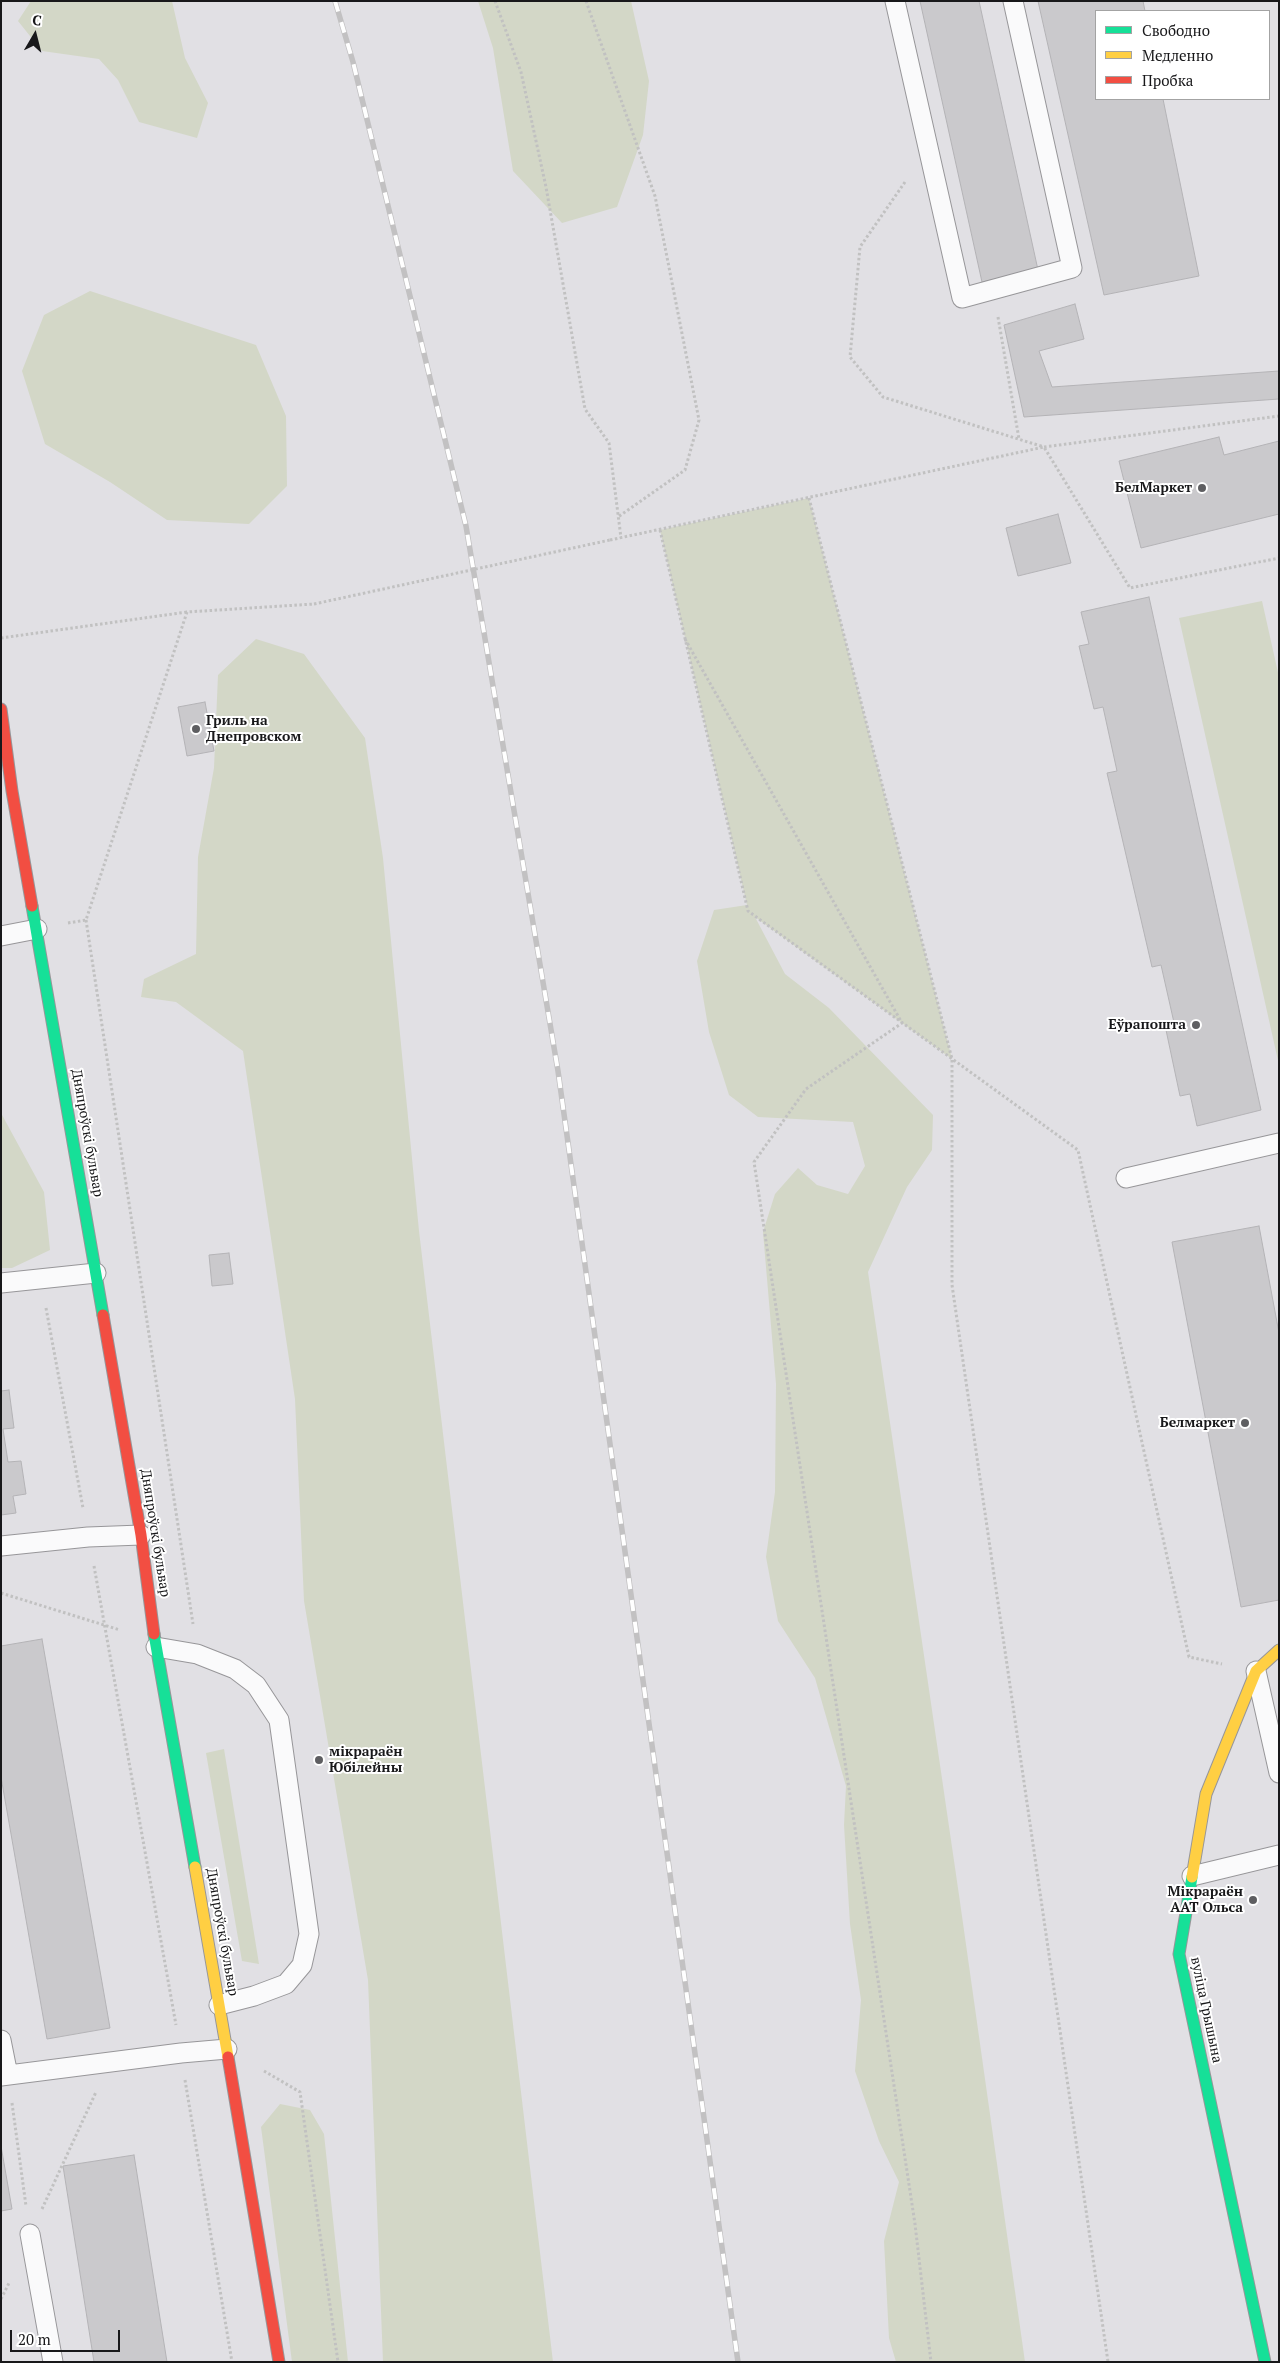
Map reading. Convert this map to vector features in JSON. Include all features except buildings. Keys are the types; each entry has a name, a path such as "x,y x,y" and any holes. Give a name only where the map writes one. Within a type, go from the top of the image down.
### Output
{"street":[{"name":"Дняпроўскі бульвар","path":"1,709 12,791 141,1535 155,1642 220,2005 279,2362"},
{"name":"вуліца Грышына","path":"1265,2362 1179,1954 1206,1794 1256,1671 1279,1650"}],"lane":[{"path":"895,1 962,298 1072,268 1013,1"},
{"path":"1,936 37,929"},
{"path":"1126,1178 1279,1143"},
{"path":"1,1284 96,1273"},
{"path":"1,1546 88,1537 141,1535"},
{"path":"155,1642 197,1654 235,1669 256,1685 279,1720 309,1934 302,1965 286,1984 254,1996 220,2005"},
{"path":"1256,1671 1279,1773"},
{"path":"1192,1876 1279,1855"},
{"path":"1,2040 3,2075 227,2049"},
{"path":"30,2234 53,2362"}],"path":[{"path":"495,1 521,72 546,188 585,409 609,443 621,538"},
{"path":"586,1 655,196 699,420 685,470 618,517"},
{"path":"928,150 860,247 850,356 883,397 1044,447 1130,588 1279,558"},
{"path":"993,290 1019,440"},
{"path":"1,638 187,612 314,604 1044,447 1279,416"},
{"path":"809,498 952,1059 952,1285 1108,2362"},
{"path":"660,530 748,911 1078,1150 1189,1657 1256,1671"},
{"path":"187,612 86,920 197,1654"},
{"path":"685,639 902,1024"},
{"path":"37,929 86,920"},
{"path":"902,1024 806,1089 754,1162 915,2224 932,2362"},
{"path":"40,1278 105,1626 181,2053 232,2362"},
{"path":"1,1593 155,1642"},
{"path":"227,2049 300,2092 338,2362"},
{"path":"1,2299 110,2062"},
{"path":"3,2075 30,2234"}],"green space":[{"path":"31,1 172,1 185,58 208,103 197,138 139,122 118,80 99,59 42,51 18,21"},
{"path":"478,1 631,1 649,81 643,135 617,207 562,223 513,171 493,48"},
{"path":"90,291 256,345 286,416 287,486 249,524 167,520 110,482 45,444 22,371 44,315"},
{"path":"809,498 952,1059 755,917 785,974 829,1008 933,1115 932,1150 907,1187 868,1272 1025,2362 896,2362 889,2338 884,2241 899,2182 879,2141 855,2071 861,2000 850,1924 844,1825 846,1786 815,1678 778,1621 766,1557 775,1492 776,1384 763,1232 775,1194 798,1168 817,1185 848,1194 865,1166 853,1122 758,1117 729,1095 709,1032 697,961 714,910 747,905 660,530"},
{"path":"1262,601 1279,677 1279,1065 1179,618"},
{"path":"256,639 304,654 365,738 383,858 419,1231 553,2362 383,2362 368,1980 304,1601 295,1399 243,1051 176,1002 141,997 144,979 196,954 198,857 214,768 218,675"},
{"path":"1,1113 44,1192 50,1250 12,1268 1,1268"},
{"path":"224,1749 259,1964 242,1961 206,1753"},
{"path":"280,2104 310,2110 324,2134 348,2362 292,2362 261,2127"}],"railway":[{"path":"335,1 353,62 466,526 558,1071 738,2362"}],"traffic: fast":[{"path":"32,906 103,1315"},
{"path":"154,1634 195,1867"},
{"path":"1192,1877 1179,1954 1265,2362"}],"traffic: slow":[{"path":"1192,1877 1206,1794 1256,1671 1279,1650"},
{"path":"195,1867 228,2057"}],"traffic: jam":[{"path":"1,709 12,791 32,906"},
{"path":"103,1315 141,1535 154,1634"},
{"path":"228,2057 279,2362"}],"place":[{"name":"БелМаркет","path":"1202,488"},
{"name":"Гриль на Днепровском","path":"196,729"},
{"name":"Еўрапошта","path":"1196,1025"},
{"name":"Белмаркет","path":"1245,1423"},
{"name":"мікрараён Юбілейны","path":"319,1760"},
{"name":"Мікрараён ААТ Ольса","path":"1253,1900"}]}
